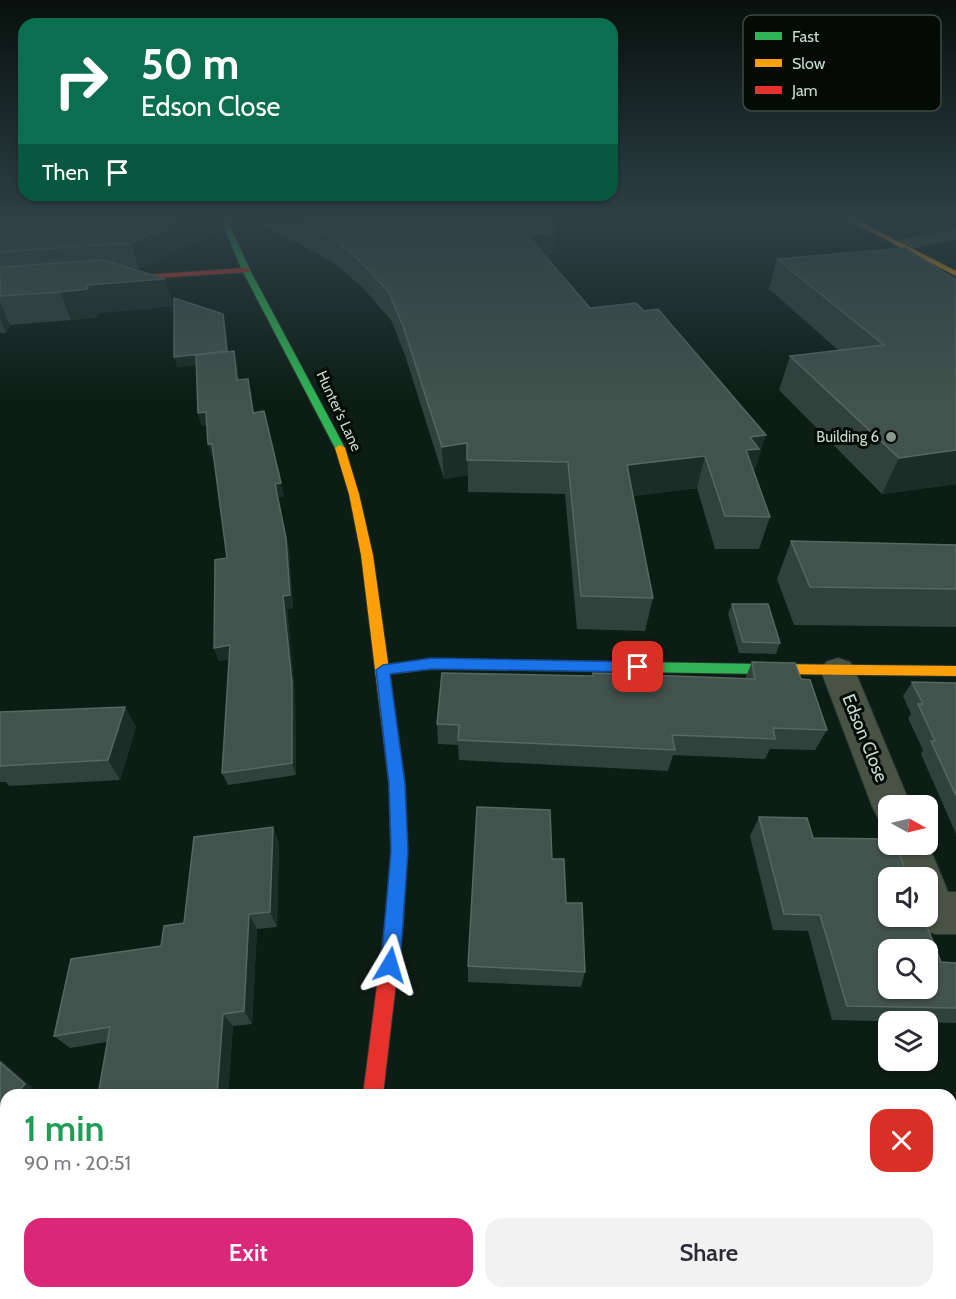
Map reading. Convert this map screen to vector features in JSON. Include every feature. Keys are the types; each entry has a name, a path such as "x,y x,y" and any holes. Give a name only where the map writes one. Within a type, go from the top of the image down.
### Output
{"street":[{"path":"94,281 127,279"},
{"name":"Hunter's Lane","path":"251,279 303,372 344,459 367,555 397,784 399,851 393,944 374,1089"},
{"name":"Edson Close","path":"383,670 432,664 956,671"},
{"name":"Edson Close","path":"838,671 888,795"},
{"path":"938,913 956,913"}],"building":[{"path":"0,279 165,279 88,285 87,289 60,292 0,296"},
{"path":"376,279 565,279 590,308 636,303 644,311 658,309 766,435 750,437 759,449 746,450 770,517 725,516 705,456 627,465 653,598 581,596 568,462 467,460 467,443 442,447 403,326 388,291"},
{"path":"801,279 956,280 956,450 899,458 790,356 884,345"},
{"path":"174,298 223,314 227,351 174,357"},
{"path":"234,351 237,380 248,379 253,413 264,411 281,483 275,484 286,538 290,595 283,596 292,683 292,763 222,773 230,645 214,648 215,560 227,558 212,444 208,444 206,412 198,413 196,355"},
{"path":"791,541 956,545 956,589 810,587"},
{"path":"732,604 768,604 780,643 743,642"},
{"path":"752,662 795,663 801,679 810,680 827,730 773,728 775,739 672,735 675,750 458,740 459,725 437,724 442,673 593,676 593,673 755,679"},
{"path":"912,682 956,683 956,796 931,741 935,741 918,704 923,704"},
{"path":"125,707 108,760 0,766 0,712"},
{"path":"477,807 550,810 552,859 564,859 566,903 582,903 585,972 468,966"},
{"path":"759,817 807,818 813,838 878,839 878,855 900,855 904,867 878,867 878,927 927,927 932,939 878,939 878,999 938,999 938,954 941,962 956,963 956,1008 847,1006 820,915 784,914"},
{"path":"273,827 270,912 249,914 244,1011 223,1014 217,1089 99,1089 110,1027 54,1036 71,959 161,946 164,926 184,923 194,837"},
{"path":"0,1062 25,1084 20,1089 0,1089"}],"traffic: fast":[{"path":"251,279 340,448"},
{"path":"383,670 432,664 771,669"}],"traffic: slow":[{"path":"340,448 354,494 367,555 397,784 399,851 394,923"},
{"path":"771,669 956,671"}],"traffic: jam":[{"path":"113,279 119,279"},
{"path":"374,1089 394,923"}],"place":[{"name":"Building 6","path":"891,437"}],"route":[{"path":"390,965 399,851 397,784 383,670 432,664 638,667"}]}
